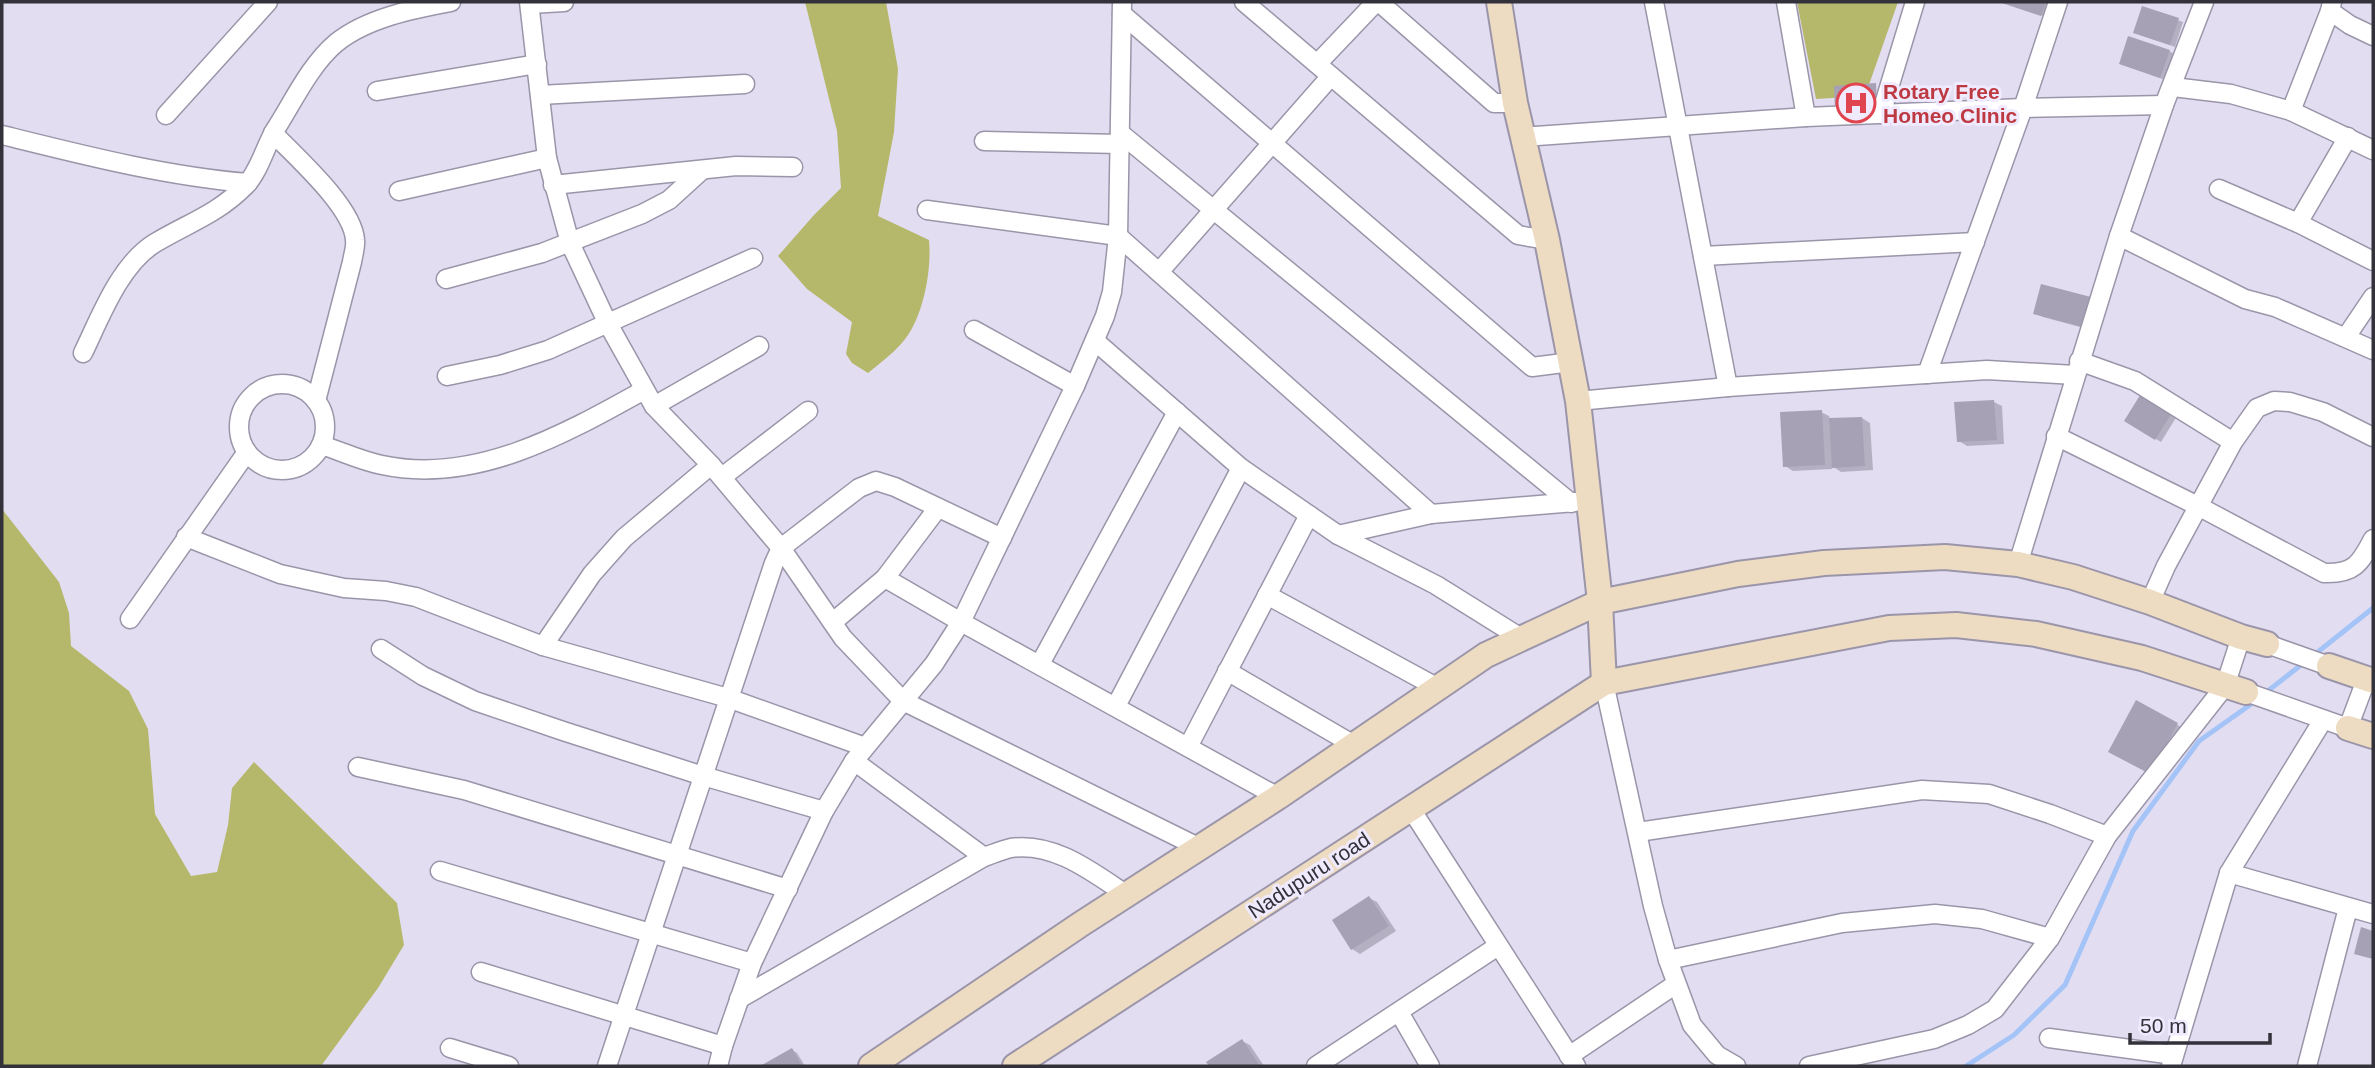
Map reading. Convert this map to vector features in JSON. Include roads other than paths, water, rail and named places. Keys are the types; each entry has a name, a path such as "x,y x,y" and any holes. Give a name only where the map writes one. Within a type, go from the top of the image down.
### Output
{"street":[{"path":"166,115 268,2"},
{"path":"83,353 111,295 133,262 153,243 210,215 248,184 273,134 316,66 337,43 373,22 451,2"},
{"path":"564,2 529,3 547,159 570,243 607,322 654,406 717,471 781,548 843,638 903,701 1200,848"},
{"path":"1244,2 1518,235 1546,240"},
{"path":"1159,272 1273,144 1324,70 1378,2 1494,103 1515,103"},
{"path":"1499,2 1515,103 1578,401 1580,502 1600,602 1604,683 1653,906 1668,960 1692,1025 1717,1055 1736,1066"},
{"path":"1654,2 1728,387"},
{"path":"1786,2 1806,117"},
{"path":"1881,114 1915,2"},
{"path":"1927,374 2023,108 2057,2"},
{"path":"2018,564 2119,236 2164,105 2204,2"},
{"path":"2291,111 2331,6 2350,25 2373,36"},
{"path":"718,1066 752,963 824,811 860,754 934,664 961,622 1094,341 1112,292 1118,236 1122,8"},
{"path":"1122,8 1273,144 1532,367 1570,362"},
{"path":"377,91 537,64"},
{"path":"540,95 745,84"},
{"path":"2173,87 2231,94 2291,111 2373,150"},
{"path":"1522,137 1806,117 2164,105"},
{"path":"273,134 340,205 351,221 355,240 352,262 316,401"},
{"path":"2,135 105,160 248,184"},
{"path":"2298,223 2348,137"},
{"path":"984,141 1120,139 1215,211 1580,502"},
{"path":"399,191 547,159"},
{"path":"553,185 736,166 793,167"},
{"path":"446,279 542,253 642,214 669,200 702,170"},
{"path":"2219,189 2298,223 2373,261"},
{"path":"927,210 1118,236 1430,514"},
{"path":"2119,236 2245,299 2275,307 2373,350"},
{"path":"1703,256 1975,242"},
{"path":"447,376 500,366 548,350 753,258"},
{"path":"2346,337 2373,297"},
{"path":"974,330 1075,386"},
{"path":"1094,341 1241,468 1338,535 1436,584 1521,638"},
{"path":"654,406 759,346"},
{"path":"1578,401 1728,387 1987,370 2077,368 2135,381 2233,442"},
{"path":"276,385 291,385 316,401 325,424 321,444 308,462 282,470 268,468 256,462 247,452 240,439 239,424 242,410 256,393 276,385"},
{"path":"321,444 382,465 444,469 481,463 524,450 644,390"},
{"path":"2150,601 2233,442 2257,408 2274,401 2290,402 2323,412 2373,437"},
{"path":"543,646 592,574 624,538 717,471 808,411"},
{"path":"1040,664 1177,412"},
{"path":"2056,436 2198,506 2324,573 2340,574 2360,564 2373,539"},
{"path":"130,619 247,452"},
{"path":"1116,706 1241,468"},
{"path":"607,1066 728,698 781,548 859,488 876,481 895,487 1002,538"},
{"path":"1338,535 1430,514 1580,502"},
{"path":"833,622 886,578 937,509"},
{"path":"1188,747 1309,515"},
{"path":"186,537 280,574 415,597 543,646 728,698 860,754 984,857"},
{"path":"871,1066 1278,797 1486,654 1600,602 1738,574 1824,563 1945,557 2018,564 2073,577 2150,601 2241,637 2370,680 2348,728"},
{"path":"886,578 1278,797"},
{"path":"1267,595 1437,688"},
{"path":"1604,683 1889,628 1956,625 2036,634 2142,658 2373,736"},
{"path":"1810,1066 1934,1039 1968,1025 1995,1009 2050,939 2107,836 2235,689 2241,637"},
{"path":"381,649 423,676 475,701 703,776 824,811"},
{"path":"1227,671 1354,745"},
{"name":"Nadupuru road","path":"1015,1066 1604,683"},
{"path":"2049,1038 2173,1061 2229,873 2323,720"},
{"path":"358,767 464,790 788,889"},
{"path":"1638,832 1922,790 1989,794 2107,836"},
{"path":"1411,809 1573,1061 1676,984"},
{"path":"739,999 984,857 1009,849 1036,848 1081,865 1127,895"},
{"path":"440,870 752,963"},
{"path":"2229,873 2373,914"},
{"path":"2307,1066 2348,908"},
{"path":"1668,960 1842,923 1935,914 1982,919 2050,939"},
{"path":"1316,1066 1498,946"},
{"path":"481,972 723,1046"},
{"path":"1399,1012 1430,1066"},
{"path":"450,1048 509,1066"}],"waterway":[{"path":"2314,655 2373,608"},
{"path":"2264,694 2306,661"},
{"path":"1966,1066 2014,1035 2065,985 2133,831 2199,741 2257,700"}],"place":[{"name":"Rotary Free Homeo Clinic","path":"1856,103"}]}
